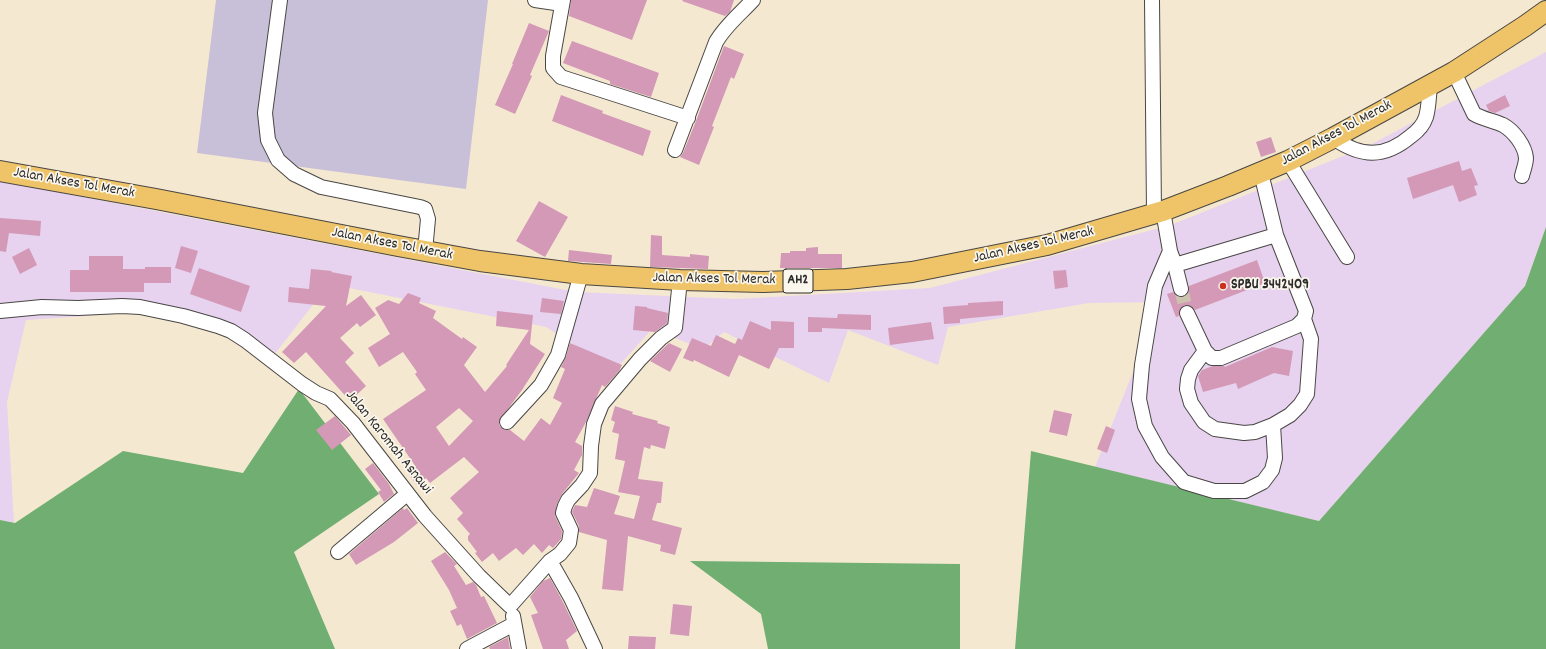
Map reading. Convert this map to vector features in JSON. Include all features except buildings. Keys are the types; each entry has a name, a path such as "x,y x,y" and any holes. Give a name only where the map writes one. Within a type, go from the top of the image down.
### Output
{"highway":[{"name":"Jalan Akses Tol Merak","path":"0,171 156,199 480,261 581,274 680,280 763,282 847,278 912,272 1047,245 1158,212 1261,173 1333,138 1454,72 1546,11"}],"street":[{"path":"280,0 265,113 268,140 278,160 294,174 321,187 425,209 428,219 425,251"},
{"path":"534,0 562,2 553,56 553,68 561,77 688,118"},
{"path":"675,150 716,42 723,31 753,0"},
{"path":"1152,0 1158,212 1181,289"},
{"path":"1454,72 1474,114 1504,126 1512,132 1519,141 1524,150 1526,159 1522,176"},
{"path":"1333,138 1348,147 1365,152 1382,153 1404,142 1420,128 1426,117 1430,84"},
{"path":"1288,161 1347,257"},
{"path":"1187,313 1205,351 1212,358 1221,358 1297,326 1304,319 1306,311 1276,235 1261,173"},
{"path":"1175,265 1276,235"},
{"path":"1170,251 1155,286 1142,365 1139,399 1145,426 1162,457 1184,482 1214,491 1245,490 1263,482 1272,470 1275,458 1273,425"},
{"path":"507,422 541,385 558,355 581,274"},
{"path":"518,649 510,606 550,561 560,554 569,543 571,530 563,514 568,500 582,485 590,473 591,446 594,424 602,404 640,358 661,338 675,328 680,280"},
{"name":"Jalan Karomah Asnawi","path":"0,311 42,308 140,307 183,316 231,331 302,384 316,393 330,399 353,423 425,516 479,576 510,606"},
{"path":"1205,351 1191,370 1188,379 1187,389 1192,403 1204,422 1215,429 1244,433 1255,432 1273,425 1290,415 1300,405 1307,394 1311,339 1304,319"},
{"path":"338,552 407,494"},
{"path":"550,561 571,598 596,649"},
{"path":"467,649 514,624"}],"shaded area":[{"path":"216,0 488,0 466,189 197,153"},
{"path":"1546,52 1546,227 1525,286 1319,521 1095,467 1161,302 1089,303 948,327 938,365 848,330 829,383 724,332 703,349 652,329 615,370 546,327 329,284 267,364 230,334 146,312 26,320 7,402 14,523 0,520 0,181 576,292 736,299 930,288 1171,225 1368,146"}],"green space":[{"path":"1546,227 1546,649 1015,649 1031,451 1319,521 1525,286"},
{"path":"299,389 379,494 294,552 335,649 0,649 0,520 15,523 123,451 243,473"},
{"path":"690,561 960,564 960,649 768,649 761,614"}],"tunnel":[{"path":"1181,289 1187,313"}],"place":[{"name":"SPBU 3442409","path":"1223,286"}]}
